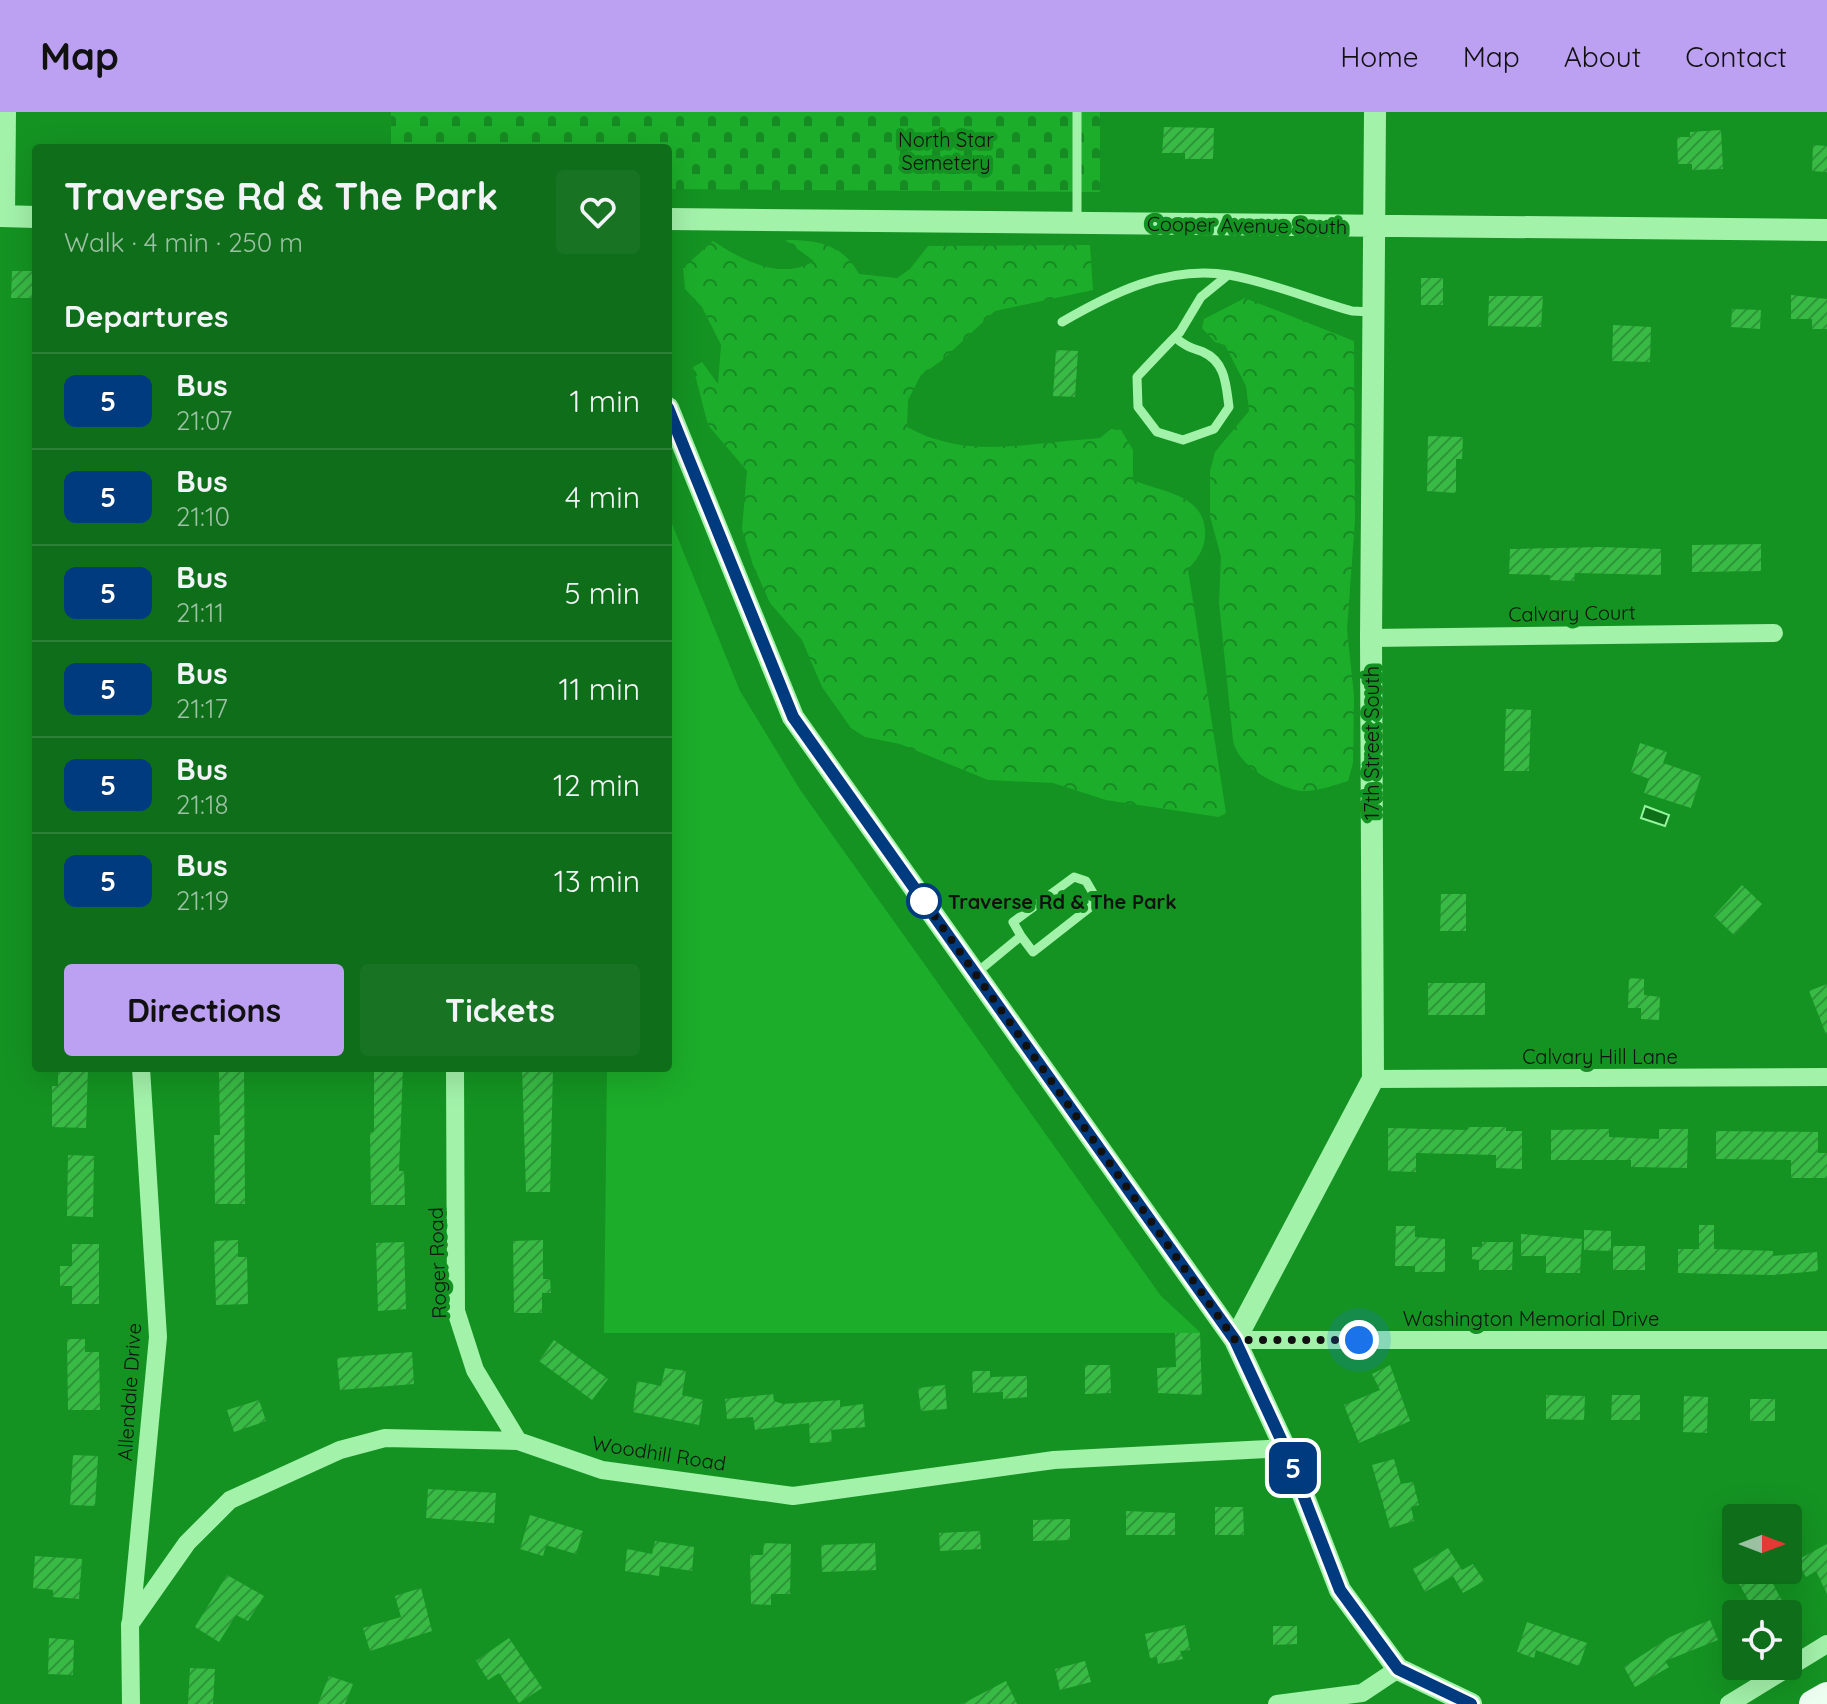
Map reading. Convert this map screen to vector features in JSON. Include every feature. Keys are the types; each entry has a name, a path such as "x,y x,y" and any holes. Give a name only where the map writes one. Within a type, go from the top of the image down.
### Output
{"main road":[{"path":"1813,1704 1827,1696"}],"street":[{"path":"5,112 2,216 32,217"},
{"name":"17th Street South","path":"1235,1340 1373,1079 1371,638 1375,112"},
{"name":"Cooper Avenue South","path":"672,219 1827,230"},
{"path":"672,418 793,717 1235,1340 1285,1448 1340,1590 1398,1669 1471,1704"},
{"name":"Calvary Court","path":"1371,638 1774,633"},
{"name":"Allendale Drive","path":"130,1624 158,1337 141,1072"},
{"name":"Roger Road","path":"455,1072 456,1311 475,1370 518,1441"},
{"name":"Calvary Hill Lane","path":"1373,1079 1827,1077"},
{"name":"Washington Memorial Drive","path":"1235,1340 1827,1340"},
{"name":"Woodhill Road","path":"130,1624 187,1543 230,1500 340,1450 385,1438 518,1441 602,1470 793,1496 1054,1460 1285,1448"},
{"path":"130,1624 131,1704"},
{"path":"1729,1704 1827,1644"},
{"path":"1277,1704 1362,1693 1398,1669"}],"lane":[{"path":"1077,112 1077,223"},
{"path":"1062,322 1105,297 1168,275 1228,275 1352,311 1372,312"},
{"path":"1175,337 1183,345 1208,354 1224,371 1229,407 1214,429 1183,440 1157,432 1138,407 1137,377 1175,337 1201,297 1228,275"},
{"path":"1074,877 1086,881 1093,893 1093,905 1033,952 1021,936 1013,922 1074,877"},
{"path":"975,974 1021,936"}],"green space":[{"name":"North Star Semetery","path":"391,112 1100,112 1100,192 672,189 672,144 391,144"},
{"path":"785,240 808,241 837,250 859,274 897,278 910,269 928,246 1090,245 1093,290 995,311 941,361 921,375 908,400 907,427 952,443 997,447 1100,438 1111,429 1121,430 1133,450 1133,480 1180,496 1197,509 1205,530 1204,542 1188,569 1226,813 1219,817 1106,800 1053,783 988,780 900,744 865,737 851,728 822,687 802,640 770,603 753,565 742,529 747,471 708,425 693,367 702,362 718,384 721,345 702,307 685,289 683,268 713,241 762,266 788,269 814,261"},
{"path":"1245,298 1354,341 1355,520 1347,630 1354,696 1353,763 1348,781 1313,790 1299,791 1264,777 1241,757 1233,740 1219,603 1221,557 1210,516 1210,471 1215,452 1249,411 1246,386 1225,345 1215,342 1202,328 1204,319"},
{"path":"672,524 740,691 801,791 1161,1296 1201,1333 604,1333 607,1072 672,1072"}],"shaded area":[{"path":"1645,806 1669,815 1665,826 1641,818"}],"building":[{"path":"1164,127 1214,128 1213,159 1185,159 1185,153 1162,153"},
{"path":"1721,130 1723,169 1692,170 1692,164 1678,164 1677,137 1690,137 1690,132"},
{"path":"1813,145 1827,146 1827,172 1812,171"},
{"path":"12,271 32,271 32,298 11,298"},
{"path":"1421,278 1443,278 1443,305 1421,305"},
{"path":"1791,295 1827,299 1827,329 1812,329 1812,319 1791,319"},
{"path":"1489,296 1543,296 1541,327 1488,326"},
{"path":"1732,309 1761,310 1760,329 1731,327"},
{"path":"1613,325 1651,327 1650,362 1612,361"},
{"path":"1056,350 1078,351 1075,397 1053,396"},
{"path":"1428,436 1463,437 1462,459 1456,459 1456,493 1427,491"},
{"path":"1761,544 1761,571 1692,572 1692,545"},
{"path":"1510,549 1661,549 1661,575 1575,573 1574,581 1550,580 1550,575 1509,574"},
{"path":"1506,709 1531,710 1529,771 1504,771"},
{"path":"1640,743 1667,752 1663,763 1701,776 1691,808 1644,793 1649,779 1631,772"},
{"path":"1742,885 1762,904 1734,935 1714,916"},
{"path":"1441,894 1466,894 1466,931 1440,931"},
{"path":"1629,978 1644,979 1644,995 1660,997 1659,1020 1641,1019 1641,1008 1628,1008"},
{"path":"1428,983 1485,983 1485,1015 1428,1015"},
{"path":"1827,984 1827,1034 1826,1034 1809,991"},
{"path":"58,1072 88,1072 86,1128 52,1127 52,1086 58,1086"},
{"path":"219,1072 244,1072 245,1204 215,1204 214,1135 220,1135"},
{"path":"374,1072 403,1072 399,1171 404,1171 405,1205 371,1205 370,1132 374,1132"},
{"path":"522,1072 553,1072 550,1192 526,1192"},
{"path":"1468,1127 1506,1127 1506,1131 1522,1131 1522,1169 1496,1168 1496,1155 1416,1153 1416,1172 1388,1171 1388,1128 1467,1130"},
{"path":"1609,1129 1609,1137 1659,1139 1659,1129 1688,1129 1687,1168 1631,1167 1631,1160 1551,1160 1551,1130"},
{"path":"1716,1131 1818,1132 1818,1153 1827,1153 1827,1178 1791,1178 1791,1160 1716,1159"},
{"path":"68,1155 94,1156 93,1217 67,1216"},
{"path":"1699,1225 1714,1225 1714,1249 1773,1251 1773,1256 1817,1252 1818,1271 1773,1275 1678,1273 1678,1249 1699,1249"},
{"path":"1396,1226 1415,1226 1415,1237 1445,1239 1445,1272 1415,1272 1415,1266 1395,1266"},
{"path":"1584,1230 1611,1231 1611,1251 1584,1250"},
{"path":"1521,1234 1582,1239 1580,1273 1546,1273 1546,1256 1521,1256"},
{"path":"238,1240 238,1257 247,1257 248,1304 216,1305 214,1241"},
{"path":"543,1240 543,1279 550,1279 551,1293 542,1293 542,1313 514,1313 513,1241"},
{"path":"404,1242 406,1309 378,1311 376,1243"},
{"path":"1482,1242 1513,1242 1512,1270 1479,1270 1479,1260 1472,1259 1472,1247 1482,1247"},
{"path":"72,1244 99,1244 99,1304 72,1304 72,1286 60,1286 60,1266 72,1266"},
{"path":"1613,1246 1645,1246 1645,1270 1613,1270"},
{"path":"1175,1333 1200,1333 1202,1395 1158,1393 1157,1368 1176,1367"},
{"path":"67,1339 85,1339 85,1352 99,1352 100,1410 68,1410"},
{"path":"554,1340 608,1379 592,1400 539,1361"},
{"path":"412,1352 414,1384 340,1390 337,1358"},
{"path":"1085,1365 1110,1365 1111,1393 1085,1394"},
{"path":"1390,1365 1410,1421 1359,1443 1344,1405 1380,1390 1372,1374"},
{"path":"665,1368 686,1371 682,1395 703,1400 699,1425 633,1412 637,1381 661,1386"},
{"path":"972,1371 990,1371 990,1377 1027,1376 1027,1397 1003,1399 1003,1392 973,1393"},
{"path":"945,1385 947,1409 921,1411 918,1388"},
{"path":"773,1394 774,1401 783,1404 840,1400 840,1407 863,1404 865,1427 831,1430 832,1442 810,1443 809,1423 755,1430 753,1417 727,1419 725,1399"},
{"path":"1546,1395 1585,1396 1584,1420 1546,1419"},
{"path":"1612,1395 1640,1395 1640,1420 1611,1420"},
{"path":"1684,1396 1708,1397 1707,1433 1683,1432"},
{"path":"1750,1399 1775,1399 1775,1421 1750,1421"},
{"path":"259,1400 266,1421 234,1432 227,1410"},
{"path":"73,1455 98,1456 95,1506 70,1505"},
{"path":"1394,1459 1401,1484 1413,1482 1419,1505 1411,1507 1414,1521 1390,1528 1372,1465"},
{"path":"428,1489 496,1493 494,1523 426,1518"},
{"path":"1215,1507 1243,1507 1244,1535 1215,1535"},
{"path":"1126,1511 1175,1513 1175,1535 1126,1535"},
{"path":"530,1515 583,1531 576,1554 546,1545 543,1556 520,1549"},
{"path":"1070,1519 1070,1540 1033,1541 1033,1520"},
{"path":"980,1531 981,1549 940,1551 939,1533"},
{"path":"655,1541 694,1547 692,1571 660,1566 659,1576 625,1571 627,1549 652,1554"},
{"path":"764,1543 791,1544 790,1594 771,1594 771,1605 751,1604 750,1555 763,1555"},
{"path":"875,1543 876,1570 822,1572 821,1545"},
{"path":"1827,1544 1827,1594 1816,1571 1806,1577 1802,1569 1802,1557"},
{"path":"1448,1548 1462,1570 1473,1564 1484,1581 1463,1593 1453,1576 1425,1592 1413,1569"},
{"path":"35,1556 82,1559 79,1599 53,1597 53,1590 33,1588"},
{"path":"227,1575 264,1596 248,1621 236,1615 219,1642 195,1627"},
{"path":"1739,1584 1773,1584 1781,1600 1748,1600"},
{"path":"421,1588 432,1631 370,1651 363,1628 401,1617 395,1596"},
{"path":"1710,1620 1718,1640 1665,1661 1669,1667 1635,1687 1624,1667 1670,1637"},
{"path":"1527,1622 1587,1643 1579,1666 1536,1650 1534,1658 1517,1652"},
{"path":"1185,1625 1190,1650 1180,1651 1183,1659 1158,1664 1157,1657 1150,1658 1145,1634"},
{"path":"1273,1626 1297,1626 1297,1644 1273,1645"},
{"path":"49,1638 74,1640 73,1675 48,1674"},
{"path":"509,1638 542,1688 519,1703 499,1673 488,1680 476,1661"},
{"path":"1085,1661 1091,1682 1060,1690 1055,1669"},
{"path":"190,1668 215,1669 213,1704 188,1704"},
{"path":"329,1676 353,1684 345,1704 318,1704"},
{"path":"1006,1681 1017,1704 962,1704"}],"bus line":[{"name":"5","path":"672,418 793,717 1235,1340 1285,1448 1340,1590 1398,1669 1471,1704"}],"place":[{"name":"Traverse Rd & The Park","path":"924,901"}],"route":[{"path":"924,901 921,897 1235,1340 1359,1340"}]}
